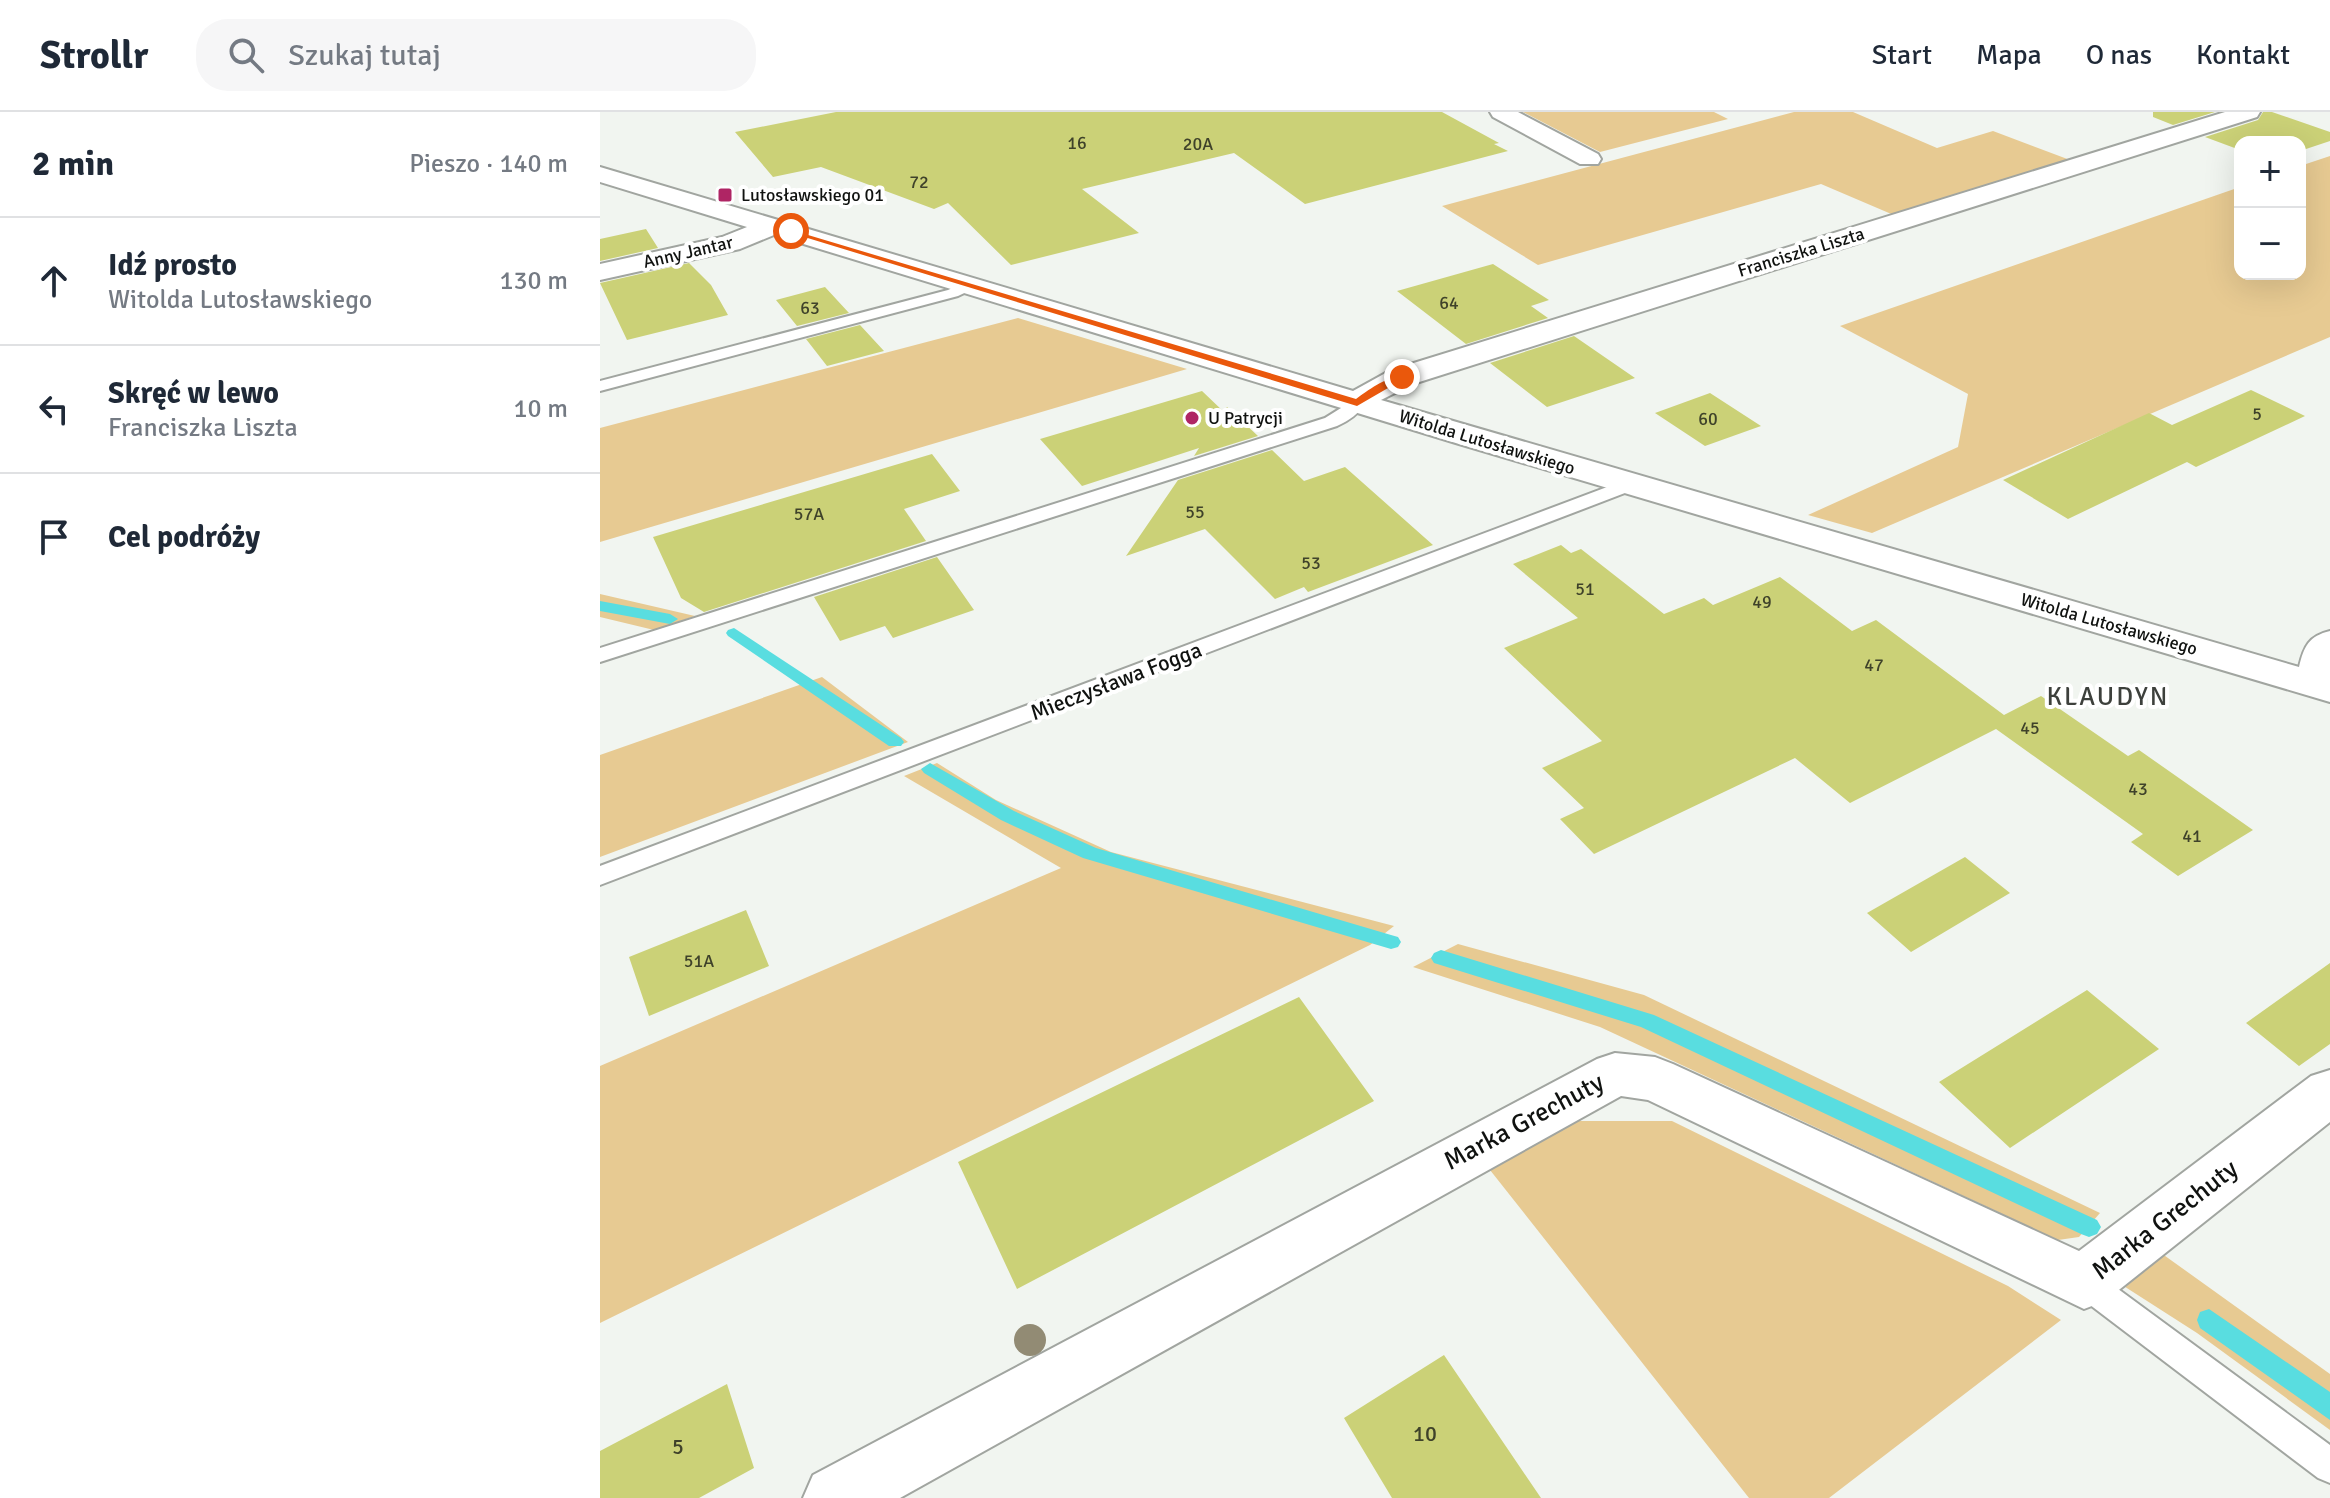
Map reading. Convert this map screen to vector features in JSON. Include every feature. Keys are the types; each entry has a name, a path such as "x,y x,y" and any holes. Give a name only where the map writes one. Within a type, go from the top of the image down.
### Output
{"street":[{"path":"1501,112 1589,159"},
{"name":"Franciszka Liszta","path":"1357,403 1374,390 1402,377 2249,112"},
{"name":"Witolda Lutosławskiego","path":"600,174 972,284 1357,403 2322,687"},
{"name":"Anny Jantar","path":"600,272 730,243 775,225"},
{"path":"2322,687 2323,649 2330,643"},
{"name":"Marka Grechuty","path":"836,1498 1615,1074 1655,1079 2084,1282 2330,1092"}],"lane":[{"path":"600,386 953,293 972,284"},
{"path":"600,655 1331,422 1346,415 1357,403"},
{"name":"Mieczysława Fogga","path":"600,876 1631,484"},
{"path":"2084,1282 2330,1466"}],"shaded area":[{"path":"1523,112 1714,112 1728,119 1600,152"},
{"path":"1794,112 1853,112 1937,148 1993,131 2070,160 1896,216 1821,184 1538,265 1442,206"},
{"path":"2330,156 2330,337 1872,533 1808,515 1958,447 1968,394 1840,326 2234,189 2234,280 2306,280 2306,164"},
{"path":"1018,318 1187,369 600,542 600,428"},
{"path":"600,594 695,616 654,630 600,617"},
{"path":"822,677 908,742 600,857 600,755"},
{"path":"937,763 996,800 1111,852 1394,926 1370,945 600,1323 600,1066 1061,868 904,776"},
{"path":"1458,944 1644,995 2100,1213 2079,1237 2058,1240 1600,1027 1413,967"},
{"path":"1573,1121 1672,1121 2008,1286 2061,1320 1829,1498 1749,1498 1490,1170"},
{"path":"2154,1248 2330,1374 2330,1430 2197,1333 2119,1283"}],"building":[{"path":"836,112 1442,112 1508,151 1305,204 1234,153 1082,189 1139,233 1011,265 948,203 934,209 821,167 773,177 735,132"},
{"path":"2153,112 2215,112 2173,125 2153,117"},
{"path":"2263,112 2272,112 2330,132 2330,141 2306,149 2306,136 2234,136 2234,148 2205,137 2258,120"},
{"path":"646,229 658,248 600,261 600,239"},
{"path":"689,263 711,285 728,315 627,340 600,283"},
{"path":"1493,264 1549,300 1531,306 1548,318 1466,344 1397,291"},
{"path":"825,287 849,313 797,326 776,300"},
{"path":"860,325 884,351 827,366 806,339"},
{"path":"1574,336 1635,378 1547,407 1490,363"},
{"path":"2251,390 2305,416 2196,467 2187,462 2068,519 2003,480 2149,413 2172,425"},
{"path":"1202,391 1224,412 1227,407 1258,436 1194,456 1199,448 1082,486 1040,439"},
{"path":"1710,393 1761,426 1705,446 1655,413"},
{"path":"1272,450 1304,481 1345,467 1433,545 1308,592 1304,587 1275,599 1205,529 1126,556 1178,480"},
{"path":"932,454 960,491 904,509 926,541 704,612 681,598 653,537"},
{"path":"1561,545 1571,553 1581,549 1664,614 1704,598 1713,605 1780,577 1852,631 1876,620 2004,715 2041,696 2128,756 2139,750 2253,830 2178,876 2131,842 2143,834 1996,729 1850,803 1795,758 1594,854 1560,819 1584,808 1542,768 1602,741 1504,648 1578,618 1513,564"},
{"path":"937,557 974,610 893,638 885,626 840,641 814,597"},
{"path":"1965,857 2010,893 1911,952 1867,913"},
{"path":"746,910 769,966 649,1016 629,957"},
{"path":"2330,963 2330,1044 2299,1066 2246,1023"},
{"path":"2087,990 2159,1049 2010,1148 1939,1082"},
{"path":"1299,997 1374,1101 1017,1289 958,1162"},
{"path":"1444,1355 1541,1498 1392,1498 1344,1418"},
{"path":"727,1384 754,1468 699,1498 600,1498 600,1451"}],"waterway":[{"path":"600,606 670,619"},
{"path":"734,633 895,742"},
{"path":"930,769 1008,816 1090,853 1391,942"},
{"path":"1441,958 1647,1021 2089,1227"},
{"path":"2209,1320 2330,1407"}],"place":[{"name":"Lutosławskiego 01","path":"725,195"},
{"name":"U Patrycji","path":"1192,418"}],"district":[{"name":"KLAUDYN","path":"2108,697"}],"route":[{"path":"791,231 1357,403 1374,390 1402,377"}]}
